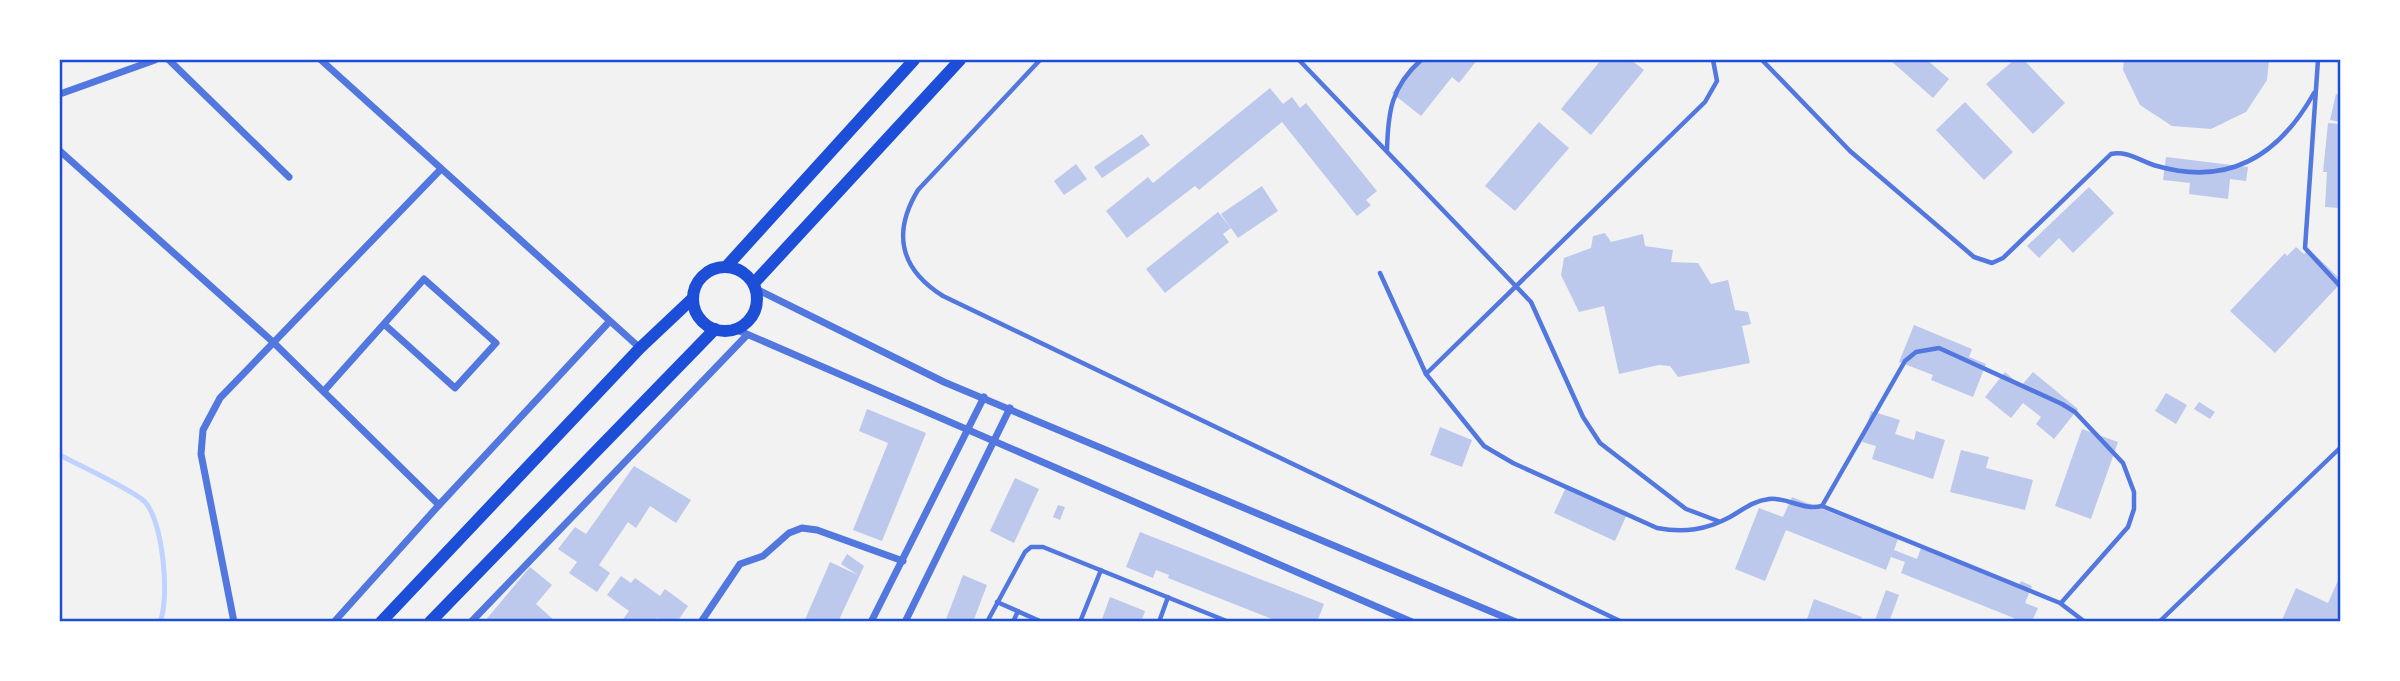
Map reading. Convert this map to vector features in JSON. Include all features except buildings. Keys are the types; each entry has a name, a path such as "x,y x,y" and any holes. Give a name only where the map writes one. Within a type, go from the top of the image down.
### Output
{"main road":[{"path":"726,267 914,60"},
{"path":"755,286 960,60"},
{"path":"381,621 640,348 693,298 700,279 716,268 726,267 745,273 755,286 755,309 751,318 735,330 715,329 699,317 693,298"},
{"path":"430,621 715,329"}],"street":[{"path":"60,94 155,60"},
{"path":"169,60 289,177"},
{"path":"321,60 640,348"},
{"path":"60,151 274,342 439,505"},
{"path":"234,621 203,466 201,442 213,408 441,169"},
{"path":"324,391 424,279 496,343 455,388 384,324"},
{"path":"755,286 944,382 1516,621"},
{"path":"334,621 609,322"},
{"path":"735,330 1409,621"},
{"path":"471,621 747,335"},
{"path":"871,621 984,397"},
{"path":"905,621 1010,408"},
{"path":"701,621 740,564 764,556 789,533 802,528 817,530 903,561"}],"lane":[{"path":"1040,60 918,190 908,207 903,225 904,245 911,268 923,283 943,296 1622,621"},
{"path":"1299,60 1531,302 1583,417 1601,443 1686,509 1717,521"},
{"path":"1387,150 1391,101 1409,71 1420,60"},
{"path":"1426,374 1706,102 1717,81 1713,60"},
{"path":"1762,60 1850,151 1974,257 1992,263 2003,258 2111,154 2119,152 2159,167 2194,173 2247,164 2262,156 2290,131 2315,93"},
{"path":"2318,60 2305,248 2340,286"},
{"path":"1380,273 1426,374 1484,446 1513,463 1657,528 1688,532 1717,521 1748,504 1768,499 1785,500 1808,507 1822,506 2060,603 2085,621"},
{"path":"1822,506 1905,361 1923,350 1948,351 2068,407 2123,463 2128,473 2134,501 2128,527 2060,603"},
{"path":"2159,621 2340,448"},
{"path":"986,621 1024,552 1031,547 1043,547 1229,621"},
{"path":"1080,621 1101,570"},
{"path":"1158,621 1168,597"},
{"path":"997,602 1042,621"},
{"path":"1013,621 1017,611"}],"waterway":[{"path":"60,455 130,491 145,502 151,512 163,560 164,596 160,622"}]}
